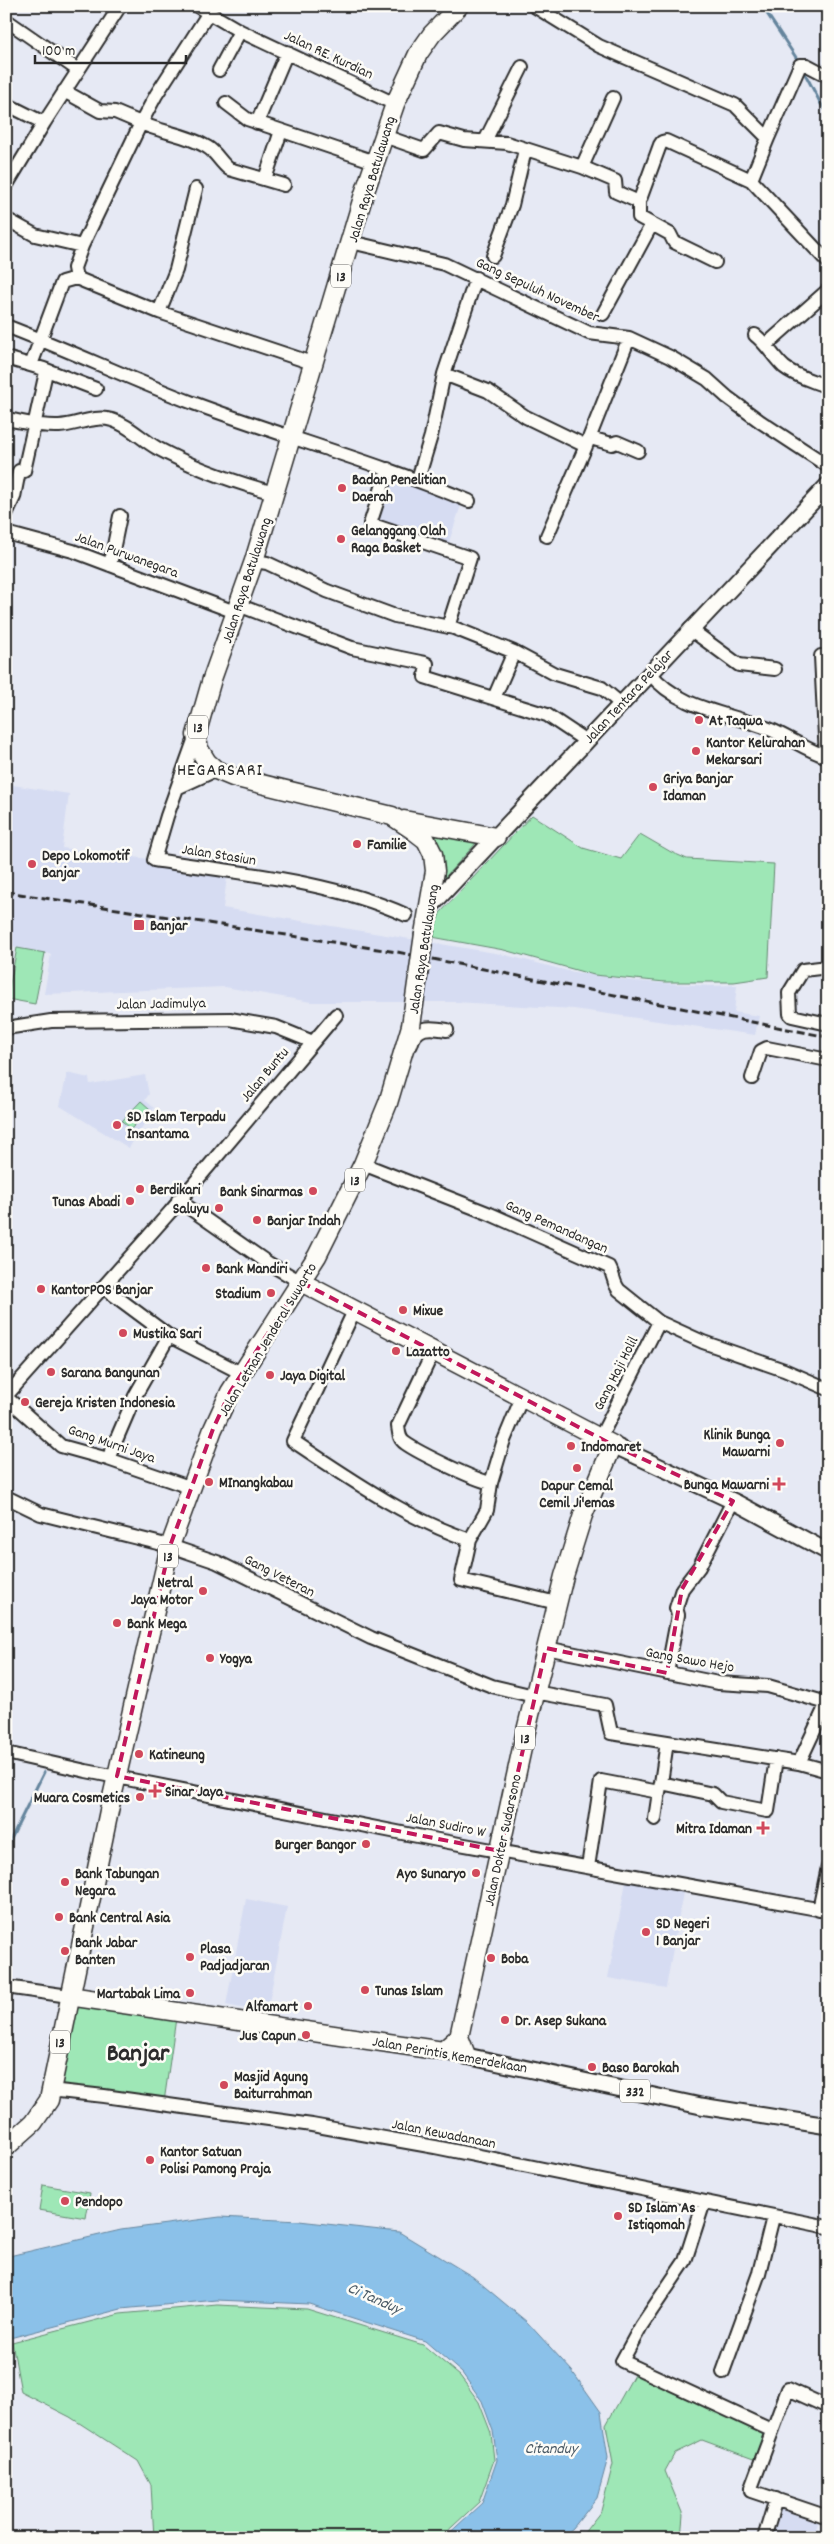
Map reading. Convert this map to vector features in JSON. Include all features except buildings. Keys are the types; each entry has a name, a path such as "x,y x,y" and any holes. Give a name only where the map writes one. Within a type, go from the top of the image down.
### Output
{"highway":[{"name":"Jalan Raya Batulawang","path":"196,735 212,679 254,561 375,162 395,104 418,54 432,34 459,6"},
{"name":"13","path":"196,735 202,756 216,770"},
{"name":"Jalan Raya Batulawang","path":"216,770 233,777 392,816 426,840 433,854 435,871 410,1026"},
{"path":"392,816 496,837"},
{"name":"Jalan Letnan Jenderal Suwarto","path":"117,1776 170,1546 213,1429 230,1392 317,1256 364,1161 388,1103 410,1026"},
{"path":"301,1282 606,1441"},
{"name":"Jalan Dokter Sudarsono","path":"459,2037 546,1648 606,1441"},
{"name":"13","path":"6,2147 33,2124 46,2106 54,2090 69,1996 117,1776"},
{"name":"Jalan Perintis Kemerdekaan","path":"69,1996 443,2051"},
{"path":"443,2051 459,2037 466,2055"}],"main road":[{"name":"Jalan Tentara Pelajar","path":"429,908 690,629 820,499 828,485"},
{"path":"606,1441 733,1502 828,1552"},
{"name":"Jalan Perintis Kemerdekaan","path":"443,2051 701,2106 828,2126"}],"street":[{"path":"6,186 64,91 120,6"},
{"name":"Jalan RE. Kurdian","path":"197,6 208,14 240,30 395,104"},
{"path":"534,6 600,46 734,105 768,138"},
{"path":"76,278 74,268 82,246 141,123 156,95 208,14"},
{"path":"6,20 78,70"},
{"path":"219,70 240,30"},
{"path":"258,123 287,52"},
{"path":"751,180 801,65 828,76"},
{"path":"485,141 522,67"},
{"path":"64,91 100,111 115,112 141,123 185,136 205,145 212,149 229,169 284,185"},
{"path":"582,167 613,98"},
{"path":"226,103 238,114 258,123 375,162"},
{"path":"6,104 44,123"},
{"path":"265,179 281,131"},
{"path":"384,136 424,150 439,133 464,140 507,144 582,167 615,181 616,192 639,202"},
{"path":"715,262 674,242 670,234 639,217 639,202 660,145 664,141 751,180 828,262"},
{"path":"493,256 512,205 524,150"},
{"path":"159,312 176,270 196,189"},
{"path":"6,219 40,237 61,239 82,246"},
{"path":"603,314 652,224"},
{"name":"Gang Sepuluh November","path":"352,242 424,258 476,278 589,333 629,338 670,357 707,379 727,397 761,422 828,466"},
{"path":"31,365 62,282 76,278 159,312 315,364"},
{"path":"418,479 431,436 444,374 476,278"},
{"path":"767,344 828,290"},
{"path":"6,326 191,402 291,438 418,479 469,501"},
{"path":"755,334 767,344 784,366 822,384 828,373"},
{"path":"547,536 588,442 629,338"},
{"path":"6,358 44,368 96,389"},
{"path":"6,514 14,496 35,424 45,378 44,368"},
{"path":"444,374 488,392 526,417 588,442 612,444 617,442 638,451"},
{"path":"6,419 59,426 99,418 110,419 129,429 154,447 192,465 245,485 274,493"},
{"path":"388,470 370,524 470,558 448,627"},
{"path":"110,565 120,516"},
{"name":"Jalan Purwanegara","path":"6,533 73,551 352,648 425,663 427,664 425,677 494,698"},
{"path":"254,561 267,563 327,591 395,616 448,627 514,652 555,674 602,688 621,704"},
{"path":"690,629 739,665 776,669"},
{"path":"514,652 494,698 547,715 586,741"},
{"path":"650,673 659,684 684,700 769,729 827,757 821,656"},
{"name":"Jalan Stasiun","path":"196,735 179,787 167,816 154,860 334,891 372,900 406,915"},
{"path":"179,787 216,770"},
{"path":"828,967 803,970 790,993 790,1014 792,1016 828,1024"},
{"name":"Jalan Buntu","path":"6,1396 103,1287 336,1015"},
{"name":"Jalan Jadimulya","path":"6,1028 51,1021 230,1019 276,1027 313,1042"},
{"path":"364,1161 382,1134 416,1032 425,1028 447,1030"},
{"path":"752,1078 761,1051 768,1048 828,1060"},
{"name":"Gang Pemandangan","path":"364,1161 609,1267 614,1275 614,1284 619,1290 658,1322 703,1342 784,1370 828,1389"},
{"path":"178,1200 268,1263 301,1282"},
{"path":"103,1287 168,1336 243,1374"},
{"path":"354,1311 293,1441 350,1478 435,1526 470,1540"},
{"name":"Gang Haji Holil","path":"606,1441 658,1322"},
{"path":"108,1458 134,1396 168,1336"},
{"path":"433,1352 398,1426 399,1435 404,1443 491,1483"},
{"name":"Gang Murni Jaya","path":"6,1396 61,1446 108,1458 192,1488"},
{"path":"522,1397 503,1443 491,1483 487,1510 470,1540 461,1580 558,1602"},
{"name":"Gang Veteran","path":"6,1497 41,1514 170,1546 217,1562 371,1638 486,1683 535,1694 605,1705 611,1733 667,1742"},
{"path":"667,1673 678,1615 676,1608 682,1590 699,1567 733,1502"},
{"name":"Gang Sawo Hejo","path":"546,1648 718,1683 768,1686 827,1702"},
{"path":"799,1762 827,1702"},
{"path":"655,1819 667,1742 799,1762 828,1771"},
{"name":"Jalan Sudiro W","path":"6,1753 500,1851 823,1910"},
{"path":"588,1867 601,1781 713,1794 721,1802 767,1811 776,1759"},
{"path":"823,1910 828,1867"},
{"path":"6,1987 69,1996"},
{"name":"Jalan Kewadanaan","path":"54,2090 312,2125 444,2149 828,2227"},
{"path":"704,2202 685,2261 641,2326 622,2361 771,2430"},
{"path":"723,2372 759,2273 773,2217"},
{"path":"828,2407 788,2389 750,2489 828,2517"},
{"path":"764,2538 776,2499"}],"highlighted area":[{"path":"301,1282 613,1445 733,1501 682,1589 667,1673 546,1648 500,1851 117,1776 170,1546 213,1429 230,1392"}],"shaded area":[{"path":"389,471 463,499 447,548 372,523"},
{"path":"6,784 69,794 62,848 228,869 223,908 501,954 568,971 632,981 710,986 737,985 734,1012 759,1016 755,1035 574,1009 455,1002 311,1002 225,987 44,994 51,954 7,946 6,949"},
{"name":"SD Islam Terpadu Insantama","path":"67,1073 89,1078 90,1084 145,1075 149,1094 145,1100 154,1108 129,1148 60,1106"},
{"name":"SD Negeri 1 Banjar","path":"627,1876 684,1887 666,1988 608,1978"},
{"path":"246,1899 287,1907 267,2013 226,2005"},
{"path":"779,2505 819,2520 813,2538 766,2538"}],"green space":[{"path":"532,815 583,848 621,859 640,834 687,859 774,864 768,977 734,982 665,982 594,975 504,950 432,937 440,913"},
{"path":"428,830 479,840 445,877"},
{"path":"17,948 45,953 35,1004 7,999"},
{"path":"141,1101 150,1109 131,1129 122,1121"},
{"path":"71,2002 176,2018 164,2102 59,2086"},
{"name":"Pendopo","path":"43,2185 90,2193 86,2218 39,2210"},
{"path":"217,2305 307,2309 423,2345 460,2376 479,2402 491,2433 494,2460 479,2502 440,2538 154,2538 151,2485 138,2461 70,2417 21,2392 12,2342 120,2314"},
{"path":"635,2373 767,2433 756,2460 702,2440 675,2453 665,2471 683,2515 681,2538 580,2538 601,2511 613,2464 606,2425"}],"water":[{"name":"Citanduy","path":"220,2217 299,2221 399,2232 473,2277 527,2322 572,2371 601,2412 608,2458 597,2498 573,2528 561,2538 444,2538 482,2503 497,2460 493,2431 482,2401 462,2373 425,2341 309,2304 217,2300 121,2309 6,2339 6,2259 9,2256 121,2230"}],"waterway":[{"path":"762,6 799,62"},
{"path":"802,68 821,104 828,113"},
{"path":"6,1849 44,1772"}],"railway":[{"path":"6,892 397,952 828,1037"}],"place":[{"name":"Badan Penelitian Daerah","path":"342,488"},
{"name":"Gelanggang Olah Raga Basket","path":"341,539"},
{"name":"At Taqwa","path":"699,720"},
{"name":"Kantor Kelurahan Mekarsari","path":"696,751"},
{"name":"Griya Banjar Idaman","path":"653,787"},
{"name":"Familie","path":"357,844"},
{"name":"Depo Lokomotif Banjar","path":"32,864"},
{"name":"Banjar","path":"139,925"},
{"name":"SD Islam Terpadu Insantama","path":"117,1125"},
{"name":"Berdikari","path":"140,1189"},
{"name":"Bank Sinarmas","path":"313,1191"},
{"name":"Tunas Abadi","path":"130,1201"},
{"name":"Saluyu","path":"219,1208"},
{"name":"Banjar Indah","path":"257,1220"},
{"name":"Bank Mandiri","path":"206,1268"},
{"name":"KantorPOS Banjar","path":"41,1289"},
{"name":"Stadium","path":"271,1293"},
{"name":"Mixue","path":"403,1310"},
{"name":"Mustika Sari","path":"123,1333"},
{"name":"Lazatto","path":"396,1351"},
{"name":"Sarana Bangunan","path":"51,1372"},
{"name":"Jaya Digital","path":"270,1375"},
{"name":"Gereja Kristen Indonesia","path":"25,1402"},
{"name":"Klinik Bunga Mawarni","path":"780,1443"},
{"name":"Indomaret","path":"571,1446"},
{"name":"Dapur Cemal Cemil Ji'emas","path":"577,1468"},
{"name":"MInangkabau","path":"209,1482"},
{"name":"Bunga Mawarni","path":"779,1484"},
{"name":"Netral Jaya Motor","path":"203,1591"},
{"name":"Bank Mega","path":"117,1623"},
{"name":"Yogya","path":"210,1658"},
{"name":"Katineung","path":"139,1754"},
{"name":"Sinar Jaya","path":"155,1791"},
{"name":"Muara Cosmetics","path":"140,1797"},
{"name":"Mitra Idaman","path":"763,1828"},
{"name":"Burger Bangor","path":"366,1844"},
{"name":"Ayo Sunaryo","path":"476,1873"},
{"name":"Bank Tabungan Negara","path":"65,1882"},
{"name":"Bank Central Asia","path":"59,1917"},
{"name":"SD Negeri 1 Banjar","path":"646,1932"},
{"name":"Bank Jabar Banten","path":"65,1951"},
{"name":"Plasa Padjadjaran","path":"190,1957"},
{"name":"Boba","path":"491,1958"},
{"name":"Tunas Islam","path":"365,1990"},
{"name":"Martabak Lima","path":"190,1993"},
{"name":"Alfamart","path":"308,2006"},
{"name":"Dr. Asep Sukana","path":"505,2020"},
{"name":"Jus Capun","path":"306,2035"},
{"name":"Baso Barokah","path":"592,2067"},
{"name":"Masjid Agung Baiturrahman","path":"224,2085"},
{"name":"Kantor Satuan Polisi Pamong Praja","path":"150,2160"},
{"name":"Pendopo","path":"65,2201"},
{"name":"SD Islam As Istiqomah","path":"618,2216"}],"district":[{"name":"HEGARSARI","path":"220,769"},
{"name":"Banjar","path":"138,2051"}],"water label":[{"name":"Ci Tanduy","path":"375,2297"}]}
